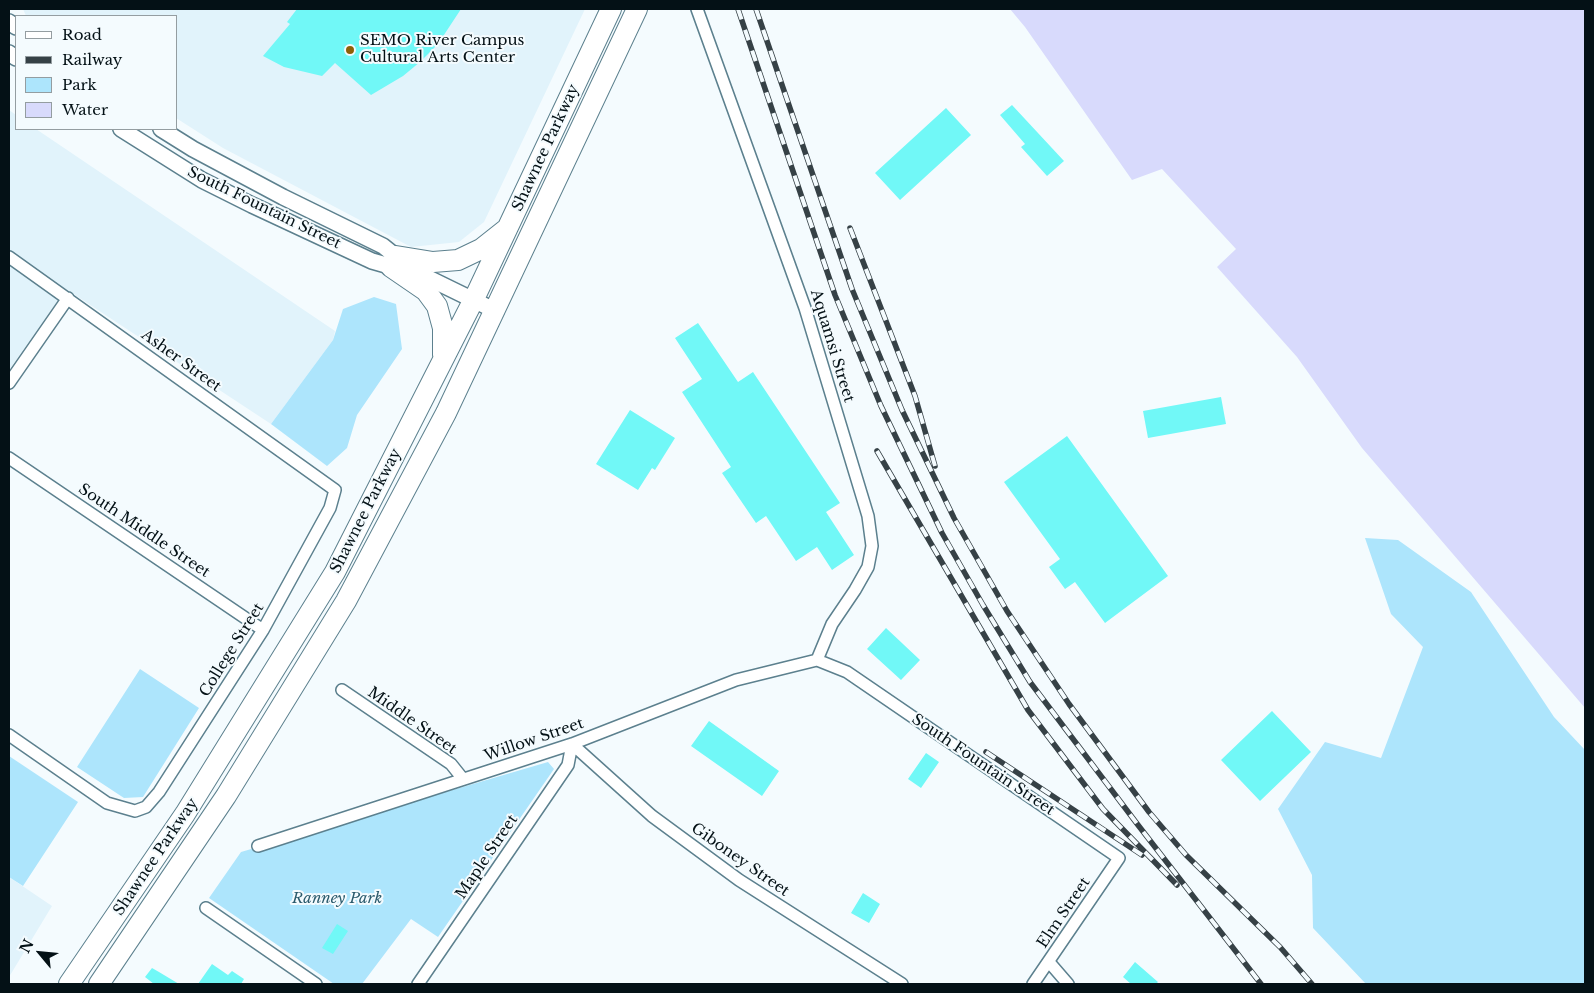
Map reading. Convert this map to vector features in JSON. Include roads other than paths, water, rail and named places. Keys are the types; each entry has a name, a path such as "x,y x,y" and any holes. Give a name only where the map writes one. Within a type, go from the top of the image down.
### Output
{"highway":[{"name":"Shawnee Parkway","path":"69,984 190,806 320,596 474,299 611,10"},
{"name":"Shawnee Parkway","path":"98,984 226,796 346,601 446,413 496,311 634,15"},
{"path":"394,262 458,260 481,249 508,227"},
{"path":"394,262 426,291 437,306 443,328 444,359"}],"street":[{"name":"Aquamsi Street","path":"697,9 806,308 868,516 872,546 868,567 856,590 832,624 818,660"},
{"name":"South Fountain Street","path":"123,130 210,184 372,261 394,262 496,311"},
{"name":"South Fountain Street","path":"163,130 193,149 283,197 383,246 394,262"},
{"name":"Asher Street","path":"9,257 336,490"},
{"path":"9,383 68,298"},
{"name":"South Middle Street","path":"9,458 263,630"},
{"name":"College Street","path":"9,735 107,803 134,811 146,807 159,792 263,630 330,508 336,490"},
{"name":"South Fountain Street","path":"818,660 847,672 1119,858"},
{"name":"Willow Street","path":"258,846 572,744 736,680 818,660"},
{"name":"Middle Street","path":"342,690 451,764 463,779"},
{"name":"Maple Street","path":"418,984 568,765 572,744"},
{"name":"Giboney Street","path":"572,744 652,816 739,880 902,984"},
{"name":"Elm Street","path":"1034,984 1119,858"},
{"path":"206,908 316,984"},
{"path":"1049,962 1068,984"}],"water":[{"path":"1010,9 1585,9 1585,708 1362,448 1297,357 1217,267 1236,249 1162,169 1132,180 1025,27"}],"railway":[{"path":"738,9 835,295 881,406 942,533 1030,682 1261,984"},
{"path":"756,9 852,289 902,410 954,518 1007,611 1069,704 1149,812 1186,855 1280,947 1312,984"},
{"path":"850,228 915,396 935,466"},
{"path":"877,451 1028,710 1103,809 1177,885"},
{"path":"986,752 1142,855"}],"place":[{"name":"SEMO River Campus Cultural Arts Center","path":"350,50"}],"park label":[{"name":"Ranney Park","path":"337,899"}]}
